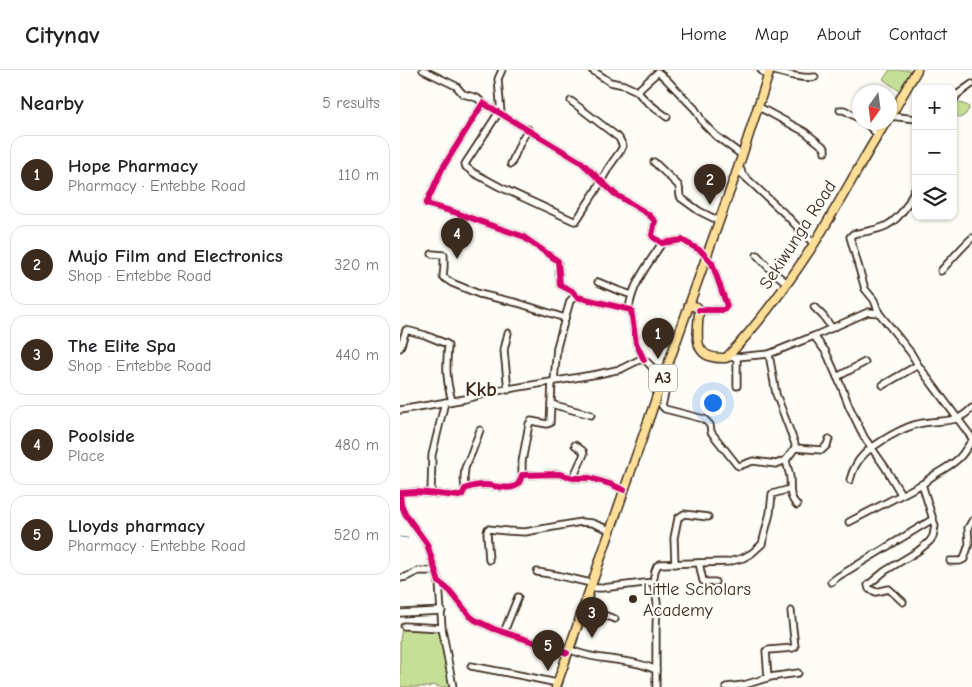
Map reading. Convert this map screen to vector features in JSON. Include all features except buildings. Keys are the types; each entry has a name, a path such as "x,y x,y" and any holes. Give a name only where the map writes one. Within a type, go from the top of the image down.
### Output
{"main road":[{"name":"Sekiwunga Road","path":"897,104 917,70"},
{"name":"A3","path":"557,685 738,168 767,71"},
{"name":"Sekiwunga Road","path":"726,358 787,284 814,244 881,130"},
{"path":"689,305 697,307 699,310 697,338 699,348 708,356 726,358"}],"street":[{"path":"424,70 456,86 463,94 477,98 581,162 615,194 654,218 656,223 652,236 662,243 684,240 701,251 712,263 727,306 724,310 699,310"},
{"path":"502,70 498,79 500,113 465,164 467,168 500,187 574,221 577,220 623,146 618,138 570,101"},
{"path":"592,70 610,82 624,85 637,91 651,106 667,116"},
{"path":"637,91 657,71 666,70"},
{"path":"657,71 695,109 704,124 716,136 742,155"},
{"path":"767,71 809,78 815,77"},
{"path":"957,95 972,84"},
{"path":"484,103 442,169 426,204 510,231 528,239 558,261 560,285 572,291 577,297"},
{"path":"757,106 809,134 825,148 825,152"},
{"path":"840,110 852,114"},
{"path":"897,119 912,120"},
{"path":"511,164 528,129"},
{"path":"873,130 878,135"},
{"path":"654,162 678,185 681,198 699,211 719,220"},
{"path":"738,168 814,244"},
{"path":"849,522 922,484 961,457 972,439 911,353 879,313 874,300 863,286 850,237 853,234 890,225 912,200"},
{"path":"941,271 958,250 972,238"},
{"path":"662,243 641,276 632,295 630,309 632,311 636,342 644,360 654,369 665,373"},
{"path":"432,254 444,255 443,277 452,282 480,294 518,303 565,318"},
{"path":"757,255 787,284"},
{"path":"598,282 632,295"},
{"path":"465,489 478,485 508,488 515,487 518,484 522,475 522,462 529,424 531,421 550,423 556,352 570,301 577,297 630,309"},
{"path":"814,308 832,328"},
{"path":"726,358 769,354 868,312 879,313"},
{"path":"400,348 406,330 447,344 446,370 448,389 452,401"},
{"path":"508,333 504,350 508,390"},
{"path":"814,336 826,352 864,438 885,467 901,494"},
{"path":"769,354 776,394 795,448"},
{"path":"737,357 737,386"},
{"path":"400,410 613,371 639,360 644,360"},
{"path":"837,376 865,362"},
{"path":"883,385 918,365"},
{"path":"660,387 666,388 662,406 665,409 704,419 710,425 710,432 737,465 740,466 756,461 776,464 786,460 795,448"},
{"path":"431,493 432,455 445,402"},
{"path":"551,404 591,415"},
{"path":"850,480 854,468 871,447 904,428 929,421 958,419 972,408"},
{"path":"453,687 442,628 439,582 427,544 406,515 401,504 400,493 416,492 462,495 465,489 465,468 480,430"},
{"path":"795,448 822,450 827,446 829,439"},
{"path":"574,478 584,454 575,445"},
{"path":"786,460 790,490 792,498 797,505"},
{"path":"522,475 559,474 574,478 592,479 624,490"},
{"path":"903,602 888,589 873,592 869,589 868,585 884,571 918,551 933,536 933,519 922,484"},
{"path":"664,687 657,686 656,670 657,602 653,582 657,566 660,564 728,562 737,560 756,550 762,544 764,537 772,503 772,494 790,490"},
{"path":"675,564 674,532 678,518 684,514 708,517"},
{"path":"831,582 933,519"},
{"path":"950,561 964,559 969,544 968,528 972,521"},
{"path":"489,560 488,529 525,532 581,522 592,523 610,530"},
{"path":"699,563 704,581 715,582"},
{"path":"400,578 418,571 435,571"},
{"path":"537,572 556,575 602,588 653,582"},
{"path":"439,582 450,590 470,616 483,624 568,651 649,666 656,670"},
{"path":"504,632 518,597"},
{"path":"584,608 615,618"},
{"path":"400,613 442,611"},
{"path":"768,678 767,651 793,648 795,646 791,611"},
{"path":"404,626 442,628"},
{"path":"471,666 512,673 557,685"},
{"path":"726,687 745,686 768,678 798,673"}],"green space":[{"path":"890,70 913,70 901,92 897,89 897,85 891,85 883,79"},
{"path":"957,102 968,106 969,109 960,118 957,116"},
{"path":"402,627 440,630 450,687 432,685 429,687 400,687 400,641"}],"waterway":[{"path":"772,79 774,73"},
{"path":"963,85 970,81"},
{"path":"764,101 771,82"},
{"path":"699,304 695,300 704,274"},
{"path":"673,364 692,310 695,311"},
{"path":"668,382 672,366"},
{"path":"638,463 643,448"},
{"path":"616,530 621,516"},
{"path":"609,545 612,541 612,536"},
{"path":"400,537 408,538"},
{"path":"596,585 608,550"},
{"path":"590,607 595,591"},
{"path":"582,629 588,612"},
{"path":"575,649 579,638"},
{"path":"564,678 573,654"},
{"path":"562,687 564,681"}],"cycle path":[{"path":"644,360 636,343 631,310 577,297 572,291 560,285 558,261 522,236 426,204 442,169 483,103 581,162 615,194 648,214 655,221 653,237 662,243 682,240 701,251 712,263 727,306 724,310 699,310"},
{"path":"567,653 494,629 470,616 450,591 439,582 427,544 406,515 401,504 400,493 416,492 459,496 462,495 465,489 474,486 514,487 519,483 522,475 559,474 573,478 590,478 624,490"}],"place":[{"name":"Mujo Film and Electronics","path":"710,205"},
{"name":"Poolside","path":"457,259"},
{"name":"Hope Pharmacy","path":"658,359"},
{"name":"Little Scholars Academy","path":"633,599"},
{"name":"The Elite Spa","path":"592,638"},
{"name":"Lloyds pharmacy","path":"548,671"}],"district":[{"name":"Kkb","path":"481,389"}]}
